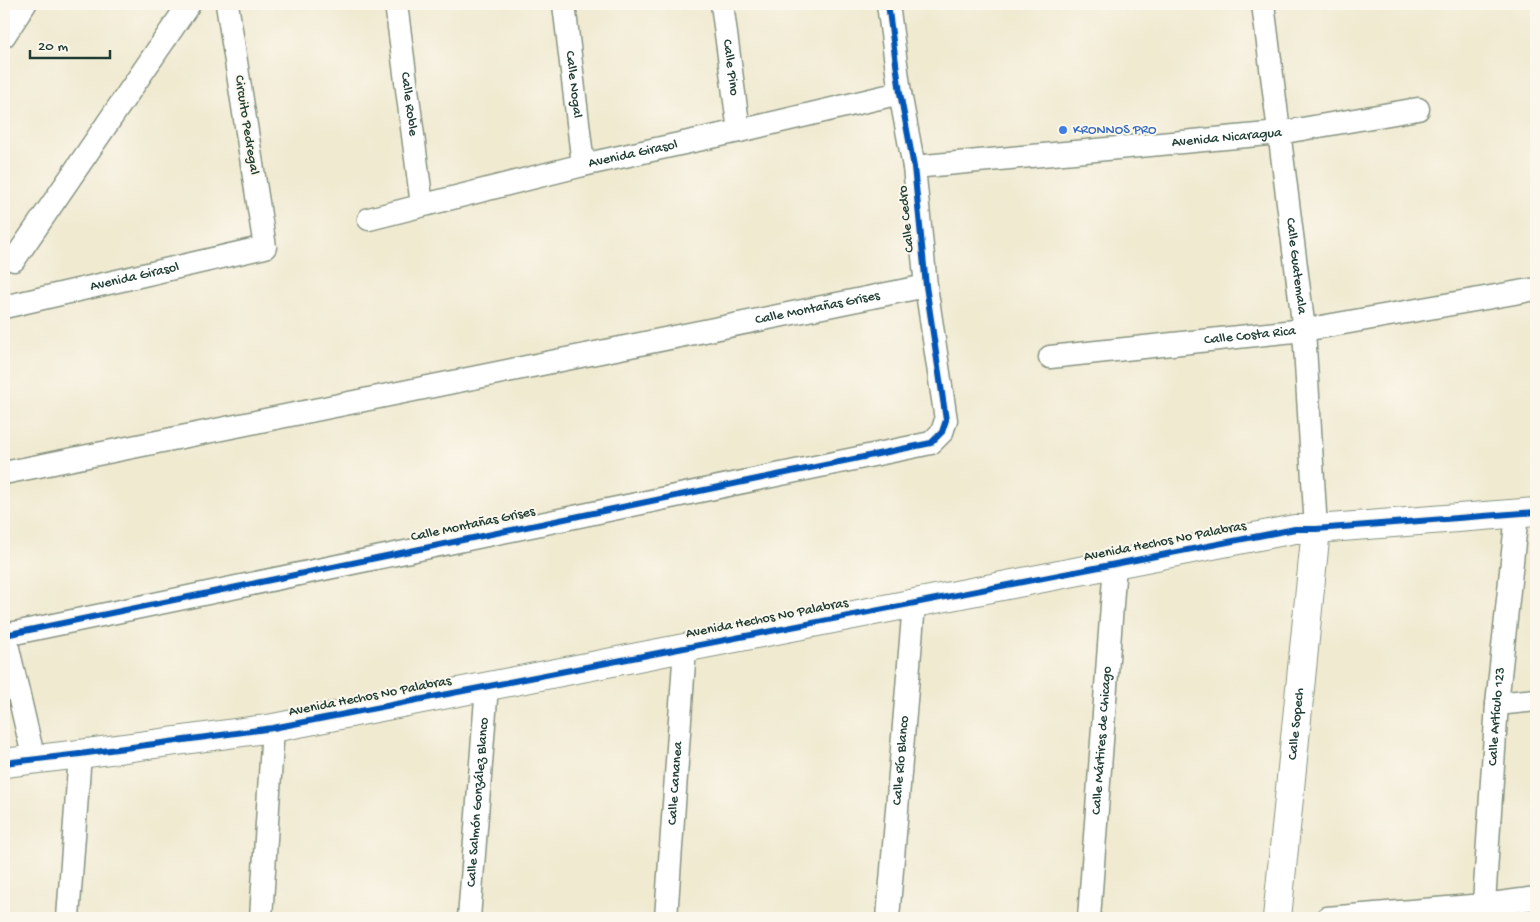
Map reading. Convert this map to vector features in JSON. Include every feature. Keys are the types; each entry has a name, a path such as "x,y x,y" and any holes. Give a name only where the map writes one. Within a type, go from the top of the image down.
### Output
{"street":[{"path":"4,36 25,4"},
{"path":"14,260 188,4"},
{"name":"Circuito Pedregal","path":"227,4 265,247"},
{"name":"Calle Roble","path":"396,4 422,205"},
{"name":"Calle Nogal","path":"564,4 583,165"},
{"name":"Calle Pino","path":"722,4 739,131"},
{"name":"Calle Cedro","path":"888,4 900,93 914,167 926,286 946,420 942,432"},
{"name":"Calle Guatemala","path":"1263,4 1304,330 1316,529"},
{"name":"Avenida Girasol","path":"369,219 583,165 900,93"},
{"name":"Avenida Nicaragua","path":"914,167 1278,132 1418,109"},
{"name":"Avenida Girasol","path":"4,307 265,247"},
{"name":"Calle Montañas Grises","path":"4,473 926,286"},
{"name":"Calle Costa Rica","path":"1050,357 1304,330 1536,289"},
{"name":"Calle Montañas Grises","path":"4,633 931,443 942,432"},
{"name":"Avenida Hechos No Palabras","path":"4,763 273,728 1295,529 1527,513"},
{"name":"Calle Artículo 123","path":"1483,912 1497,704 1527,513"},
{"name":"Calle Sopech","path":"1276,918 1316,529"},
{"name":"Calle Mártires de Chicago","path":"1089,918 1115,564"},
{"name":"Calle Río Blanco","path":"888,918 914,604"},
{"path":"4,633 34,760"},
{"name":"Calle Cananea","path":"666,918 685,648"},
{"name":"Calle Salmón González Blanco","path":"469,918 487,686"},
{"path":"1497,704 1536,700"},
{"path":"261,918 273,728"},
{"path":"68,918 80,754"},
{"path":"1326,918 1483,912 1536,898"}],"cycle path":[{"path":"5,635 931,443 942,432 946,420 926,286 914,167 900,93 888,4"},
{"path":"4,763 273,728 1295,529 1536,512"}],"place":[{"name":"KRONNOS PRO","path":"1063,130"}]}
